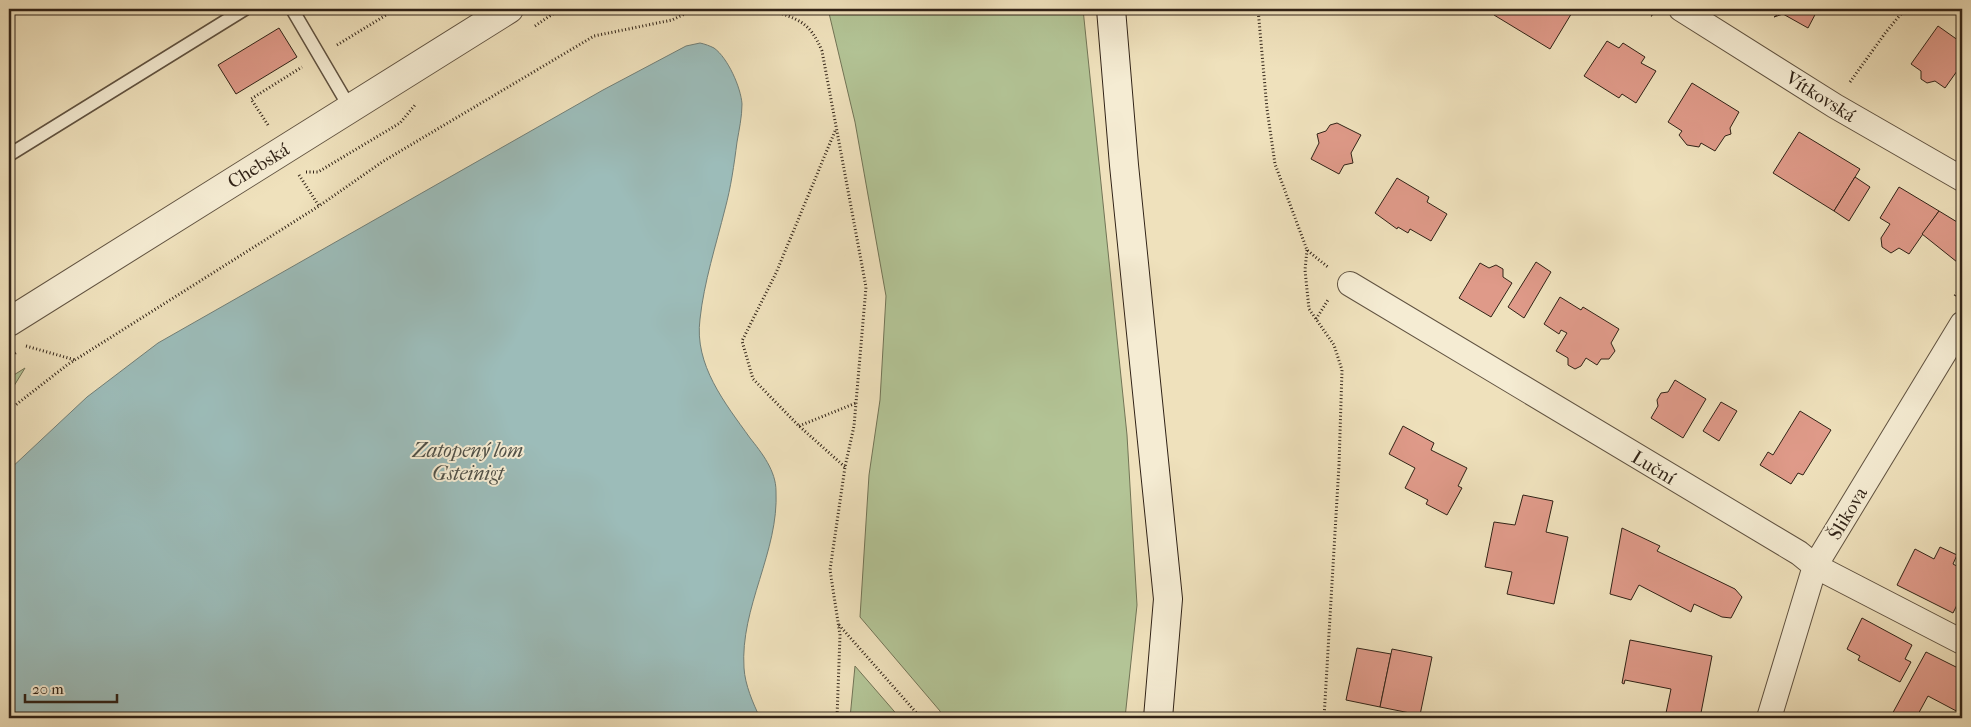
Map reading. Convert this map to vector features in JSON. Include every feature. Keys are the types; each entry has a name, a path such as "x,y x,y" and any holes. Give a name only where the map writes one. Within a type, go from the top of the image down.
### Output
{"main road":[{"path":"1111,9 1124,165 1168,599 1158,718"},
{"name":"Chebská","path":"9,322 350,108 492,13"}],"street":[{"name":"Vítkovská","path":"1682,9 1834,106 1962,179"},
{"name":"Luční","path":"1350,284 1782,543 1815,566 1962,642"},
{"name":"Šlikova","path":"1769,718 1815,566 1962,324"}],"lane":[{"path":"9,155 245,9"},
{"path":"292,9 350,108"}],"path":[{"path":"9,412 75,360 319,206 382,162 594,36 672,20 696,9"},
{"path":"769,9 804,23 816,35 822,51 866,287 854,426 845,467 830,570 840,635 837,718"},
{"path":"1258,9 1267,109 1275,164 1307,250 1305,270 1309,309 1334,344 1342,370 1338,485 1324,718"},
{"path":"1834,106 1886,32 1905,9"},
{"path":"836,129 776,273 742,341 753,378 799,426 845,467"},
{"path":"297,173 319,206"},
{"path":"1307,250 1350,284"},
{"path":"25,346 75,360"},
{"path":"799,426 856,404"},
{"path":"839,624 921,718"}],"green space":[{"path":"828,9 1083,9 1127,435 1137,605 1125,718 942,718 940,711 860,617 869,475 880,400 886,296 855,122"},
{"path":"25,368 9,394 9,378"},
{"path":"855,666 900,718 850,718"}],"water":[{"name":"Zatopený lom Gsteinigt","path":"700,43 714,48 729,66 742,104 731,184 704,291 699,336 702,352 713,383 764,456 774,476 776,491 772,536 753,601 744,645 746,681 760,718 9,718 9,470 87,397 158,343 603,90 686,46"}],"building":[{"path":"1498,9 1569,9 1573,11 1550,49 1494,15"},
{"path":"1773,9 1818,9 1808,28 1783,14 1774,17 1777,15 1776,10"},
{"path":"1938,26 1962,43 1962,64 1945,88 1935,81 1927,83 1921,79 1921,71 1911,64"},
{"path":"279,28 297,57 236,94 218,65"},
{"path":"1607,41 1619,48 1623,43 1645,57 1641,63 1656,71 1636,103 1622,94 1619,98 1584,76"},
{"path":"1692,83 1739,112 1730,128 1731,134 1725,136 1715,151 1701,143 1699,147 1687,145 1679,135 1682,131 1668,122"},
{"path":"1337,123 1361,135 1351,153 1353,163 1344,165 1339,174 1311,159 1319,143 1317,134 1326,131 1330,125"},
{"path":"1799,132 1860,169 1834,211 1773,173"},
{"path":"1855,177 1870,187 1849,221 1834,211"},
{"path":"1397,178 1429,197 1427,202 1447,214 1431,241 1410,229 1408,233 1398,227 1397,229 1375,213"},
{"path":"1899,187 1939,211 1909,254 1899,248 1891,253 1882,247 1881,238 1890,224 1880,218"},
{"path":"1939,211 1962,225 1962,266 1922,234"},
{"path":"1536,262 1551,272 1524,318 1508,307"},
{"path":"1480,263 1489,268 1496,265 1503,269 1503,277 1512,283 1491,317 1459,298"},
{"path":"1560,297 1581,310 1583,307 1619,329 1611,343 1615,351 1609,359 1601,359 1597,365 1586,358 1581,366 1575,369 1568,365 1568,358 1556,351 1567,333 1561,330 1559,334 1544,324"},
{"path":"1675,380 1706,399 1683,438 1651,418 1658,406 1657,400 1661,393 1668,392"},
{"path":"1721,402 1737,411 1719,441 1703,431"},
{"path":"1800,411 1831,430 1803,475 1798,473 1791,484 1760,465 1768,452 1773,455"},
{"path":"1403,426 1434,443 1431,450 1467,468 1458,486 1462,488 1447,515 1426,504 1428,500 1405,488 1415,468 1389,454"},
{"path":"1523,495 1553,501 1546,532 1568,537 1554,604 1507,594 1512,572 1485,567 1494,522 1515,525"},
{"path":"1622,528 1660,546 1657,551 1735,589 1742,597 1731,618 1722,617 1694,604 1691,612 1639,585 1631,600 1610,594"},
{"path":"1940,547 1957,555 1953,564 1962,569 1962,595 1953,613 1897,585 1915,549 1934,559"},
{"path":"1862,618 1912,645 1905,659 1911,662 1900,682 1858,660 1860,656 1847,649"},
{"path":"1630,640 1712,656 1700,718 1676,718 1677,715 1666,713 1671,689 1625,680 1624,684 1622,683"},
{"path":"1357,648 1391,654 1380,707 1346,700"},
{"path":"1392,649 1432,657 1420,715 1380,707"},
{"path":"1926,652 1962,670 1962,714 1928,696 1916,718 1890,718"}]}
